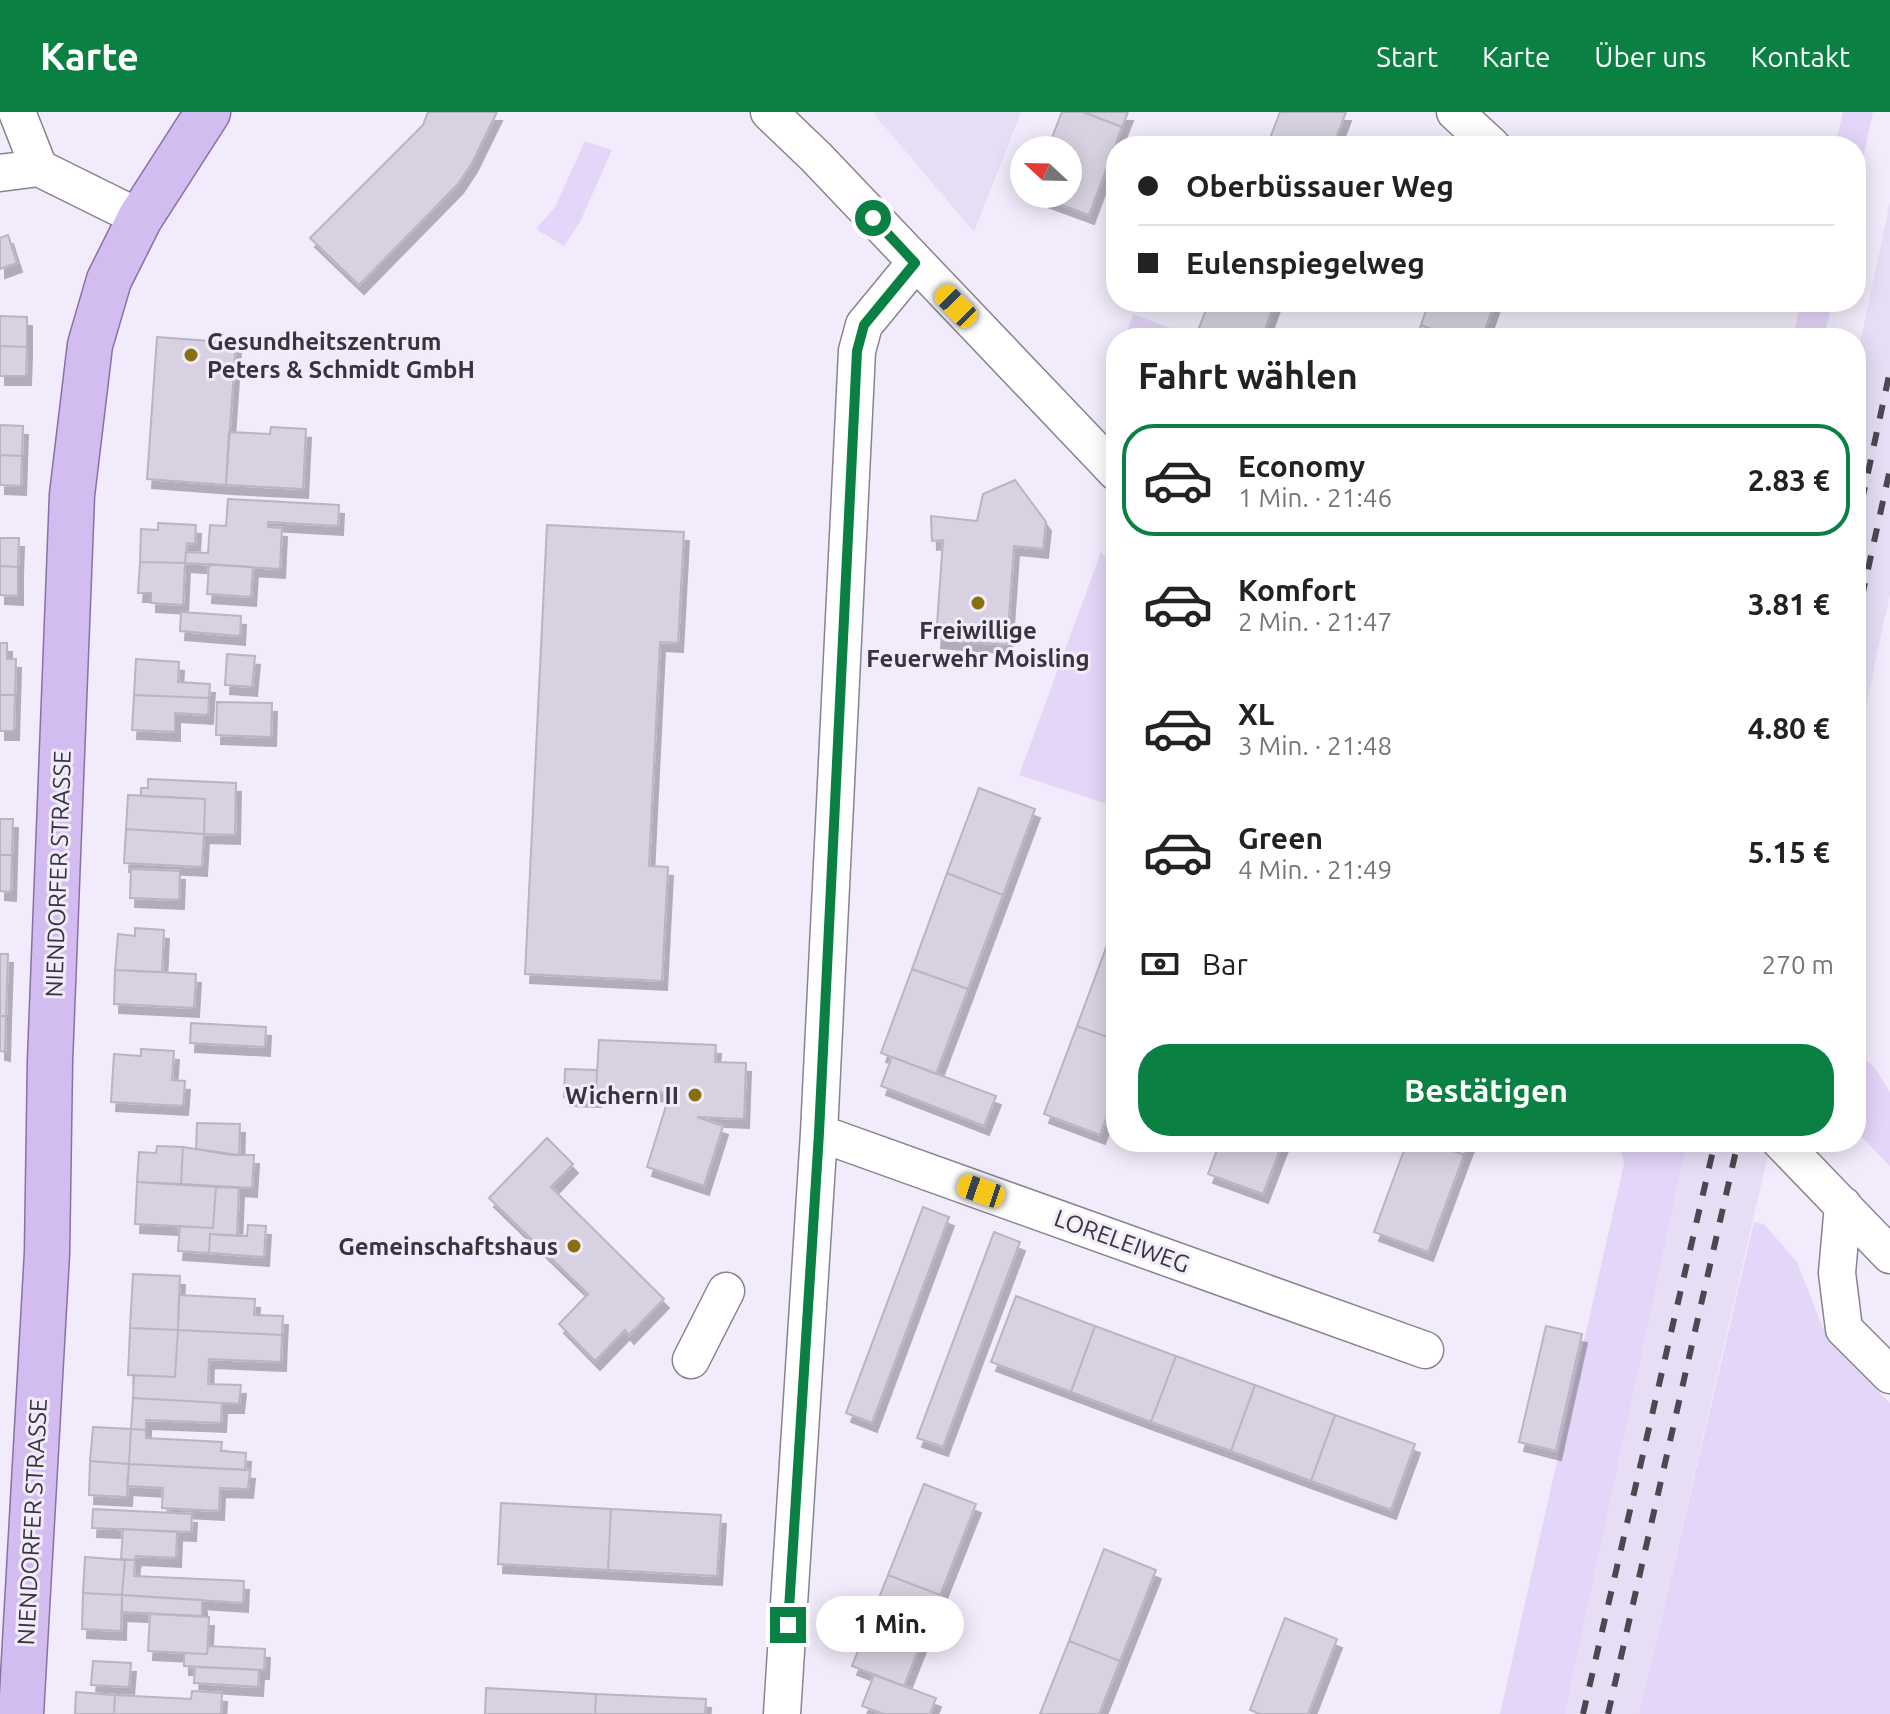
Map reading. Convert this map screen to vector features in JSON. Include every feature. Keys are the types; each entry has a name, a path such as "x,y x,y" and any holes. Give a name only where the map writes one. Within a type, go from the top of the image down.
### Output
{"main road":[{"name":"NIENDORFER STRASSE","path":"21,1714 47,1253 50,1061 72,495 90,345 109,280 140,218 208,112"}],"street":[{"path":"17,112 39,168"},
{"path":"769,112 816,157 1106,462"},
{"path":"1455,112 1481,136"},
{"path":"0,173 39,168 140,218"},
{"path":"782,1714 819,1133 857,351 864,325 915,263"},
{"name":"LORELEIWEG","path":"819,1133 1425,1350"},
{"path":"1793,1153 1890,1255"},
{"path":"1843,1205 1837,1273 1844,1329 1890,1375"},
{"path":"691,1360 726,1291"}],"shaded area":[{"path":"1021,112 974,232 874,114"},
{"path":"1843,112 1873,112 1866,144 1866,136 1837,136"},
{"path":"585,141 612,150 580,222 564,246 536,229 555,207"},
{"path":"1890,202 1890,594 1866,706 1866,328 1863,328"},
{"path":"1799,312 1830,312 1826,328 1795,328"},
{"path":"1133,314 1170,328 1128,328"},
{"path":"1101,552 1106,557 1106,804 1019,775"},
{"path":"1866,1060 1890,1092 1890,1166 1866,1141"},
{"path":"1622,1152 1685,1152 1565,1714 1500,1714 1624,1164"},
{"path":"1685,1152 1769,1152 1639,1714 1565,1714"},
{"path":"1754,1222 1764,1224 1797,1262 1828,1341 1890,1403 1890,1714 1639,1714"}],"building":[{"path":"428,112 497,112 458,184 359,285 310,238 423,125"},
{"path":"1062,112 1083,112 1122,127 1119,136 1106,136 1106,170 1089,215 1070,208 1082,208 1082,136 1053,136"},
{"path":"1083,112 1128,112 1122,127"},
{"path":"1280,112 1346,112 1337,136 1271,136"},
{"path":"8,235 17,263 0,269 0,238"},
{"path":"1205,312 1271,312 1266,328 1199,328"},
{"path":"1426,312 1491,312 1486,328 1429,328 1421,325"},
{"path":"0,316 27,317 27,347 0,346"},
{"path":"157,337 236,343 226,485 147,479"},
{"path":"0,346 27,347 26,376 0,376"},
{"path":"0,425 23,426 22,456 0,455"},
{"path":"271,427 306,429 303,489 226,485 229,432 270,434"},
{"path":"0,455 22,456 21,486 0,485"},
{"path":"1015,480 1046,522 1043,549 1014,546 1007,645 936,639 943,540 932,541 931,516 977,521 983,494"},
{"path":"228,499 339,505 338,526 268,522 268,527 282,528 280,569 185,563 186,552 208,553 210,525 226,526"},
{"path":"158,523 196,525 195,544 187,543 185,563 140,562 141,529 158,530"},
{"path":"547,525 684,532 678,643 660,642 649,866 668,867 662,981 525,974"},
{"path":"0,538 19,538 18,567 0,566"},
{"path":"140,562 185,563 183,605 151,603 151,593 138,593"},
{"path":"209,564 253,567 251,597 207,594"},
{"path":"0,566 18,567 18,596 0,595"},
{"path":"181,612 241,616 240,636 180,631"},
{"path":"0,643 7,643 7,659 16,659 15,695 0,695"},
{"path":"227,654 255,656 252,687 225,685"},
{"path":"136,659 179,662 178,682 210,684 209,698 134,695"},
{"path":"0,695 15,695 14,731 0,731"},
{"path":"134,695 209,698 208,715 175,713 175,732 132,730"},
{"path":"217,702 272,703 271,737 216,735"},
{"path":"148,779 236,783 235,835 204,834 205,799 141,796 141,788 148,788"},
{"path":"979,788 1035,809 1003,895 947,873"},
{"path":"128,795 205,799 204,834 126,829"},
{"path":"0,819 13,819 12,855 0,855"},
{"path":"126,829 204,834 202,867 124,863"},
{"path":"0,855 12,855 11,892 0,891"},
{"path":"131,869 180,871 179,900 130,898"},
{"path":"947,873 1003,895 968,989 912,969"},
{"path":"135,928 164,930 162,972 115,970 118,934 135,936"},
{"path":"1106,948 1106,1036 1077,1026"},
{"path":"0,954 8,954 6,1016 0,1016"},
{"path":"912,969 968,989 936,1074 881,1053"},
{"path":"115,970 196,974 194,1008 114,1004"},
{"path":"0,1016 6,1016 5,1052 0,1051"},
{"path":"191,1023 266,1027 265,1047 190,1043"},
{"path":"1077,1026 1106,1036 1106,1119 1100,1135 1044,1114"},
{"path":"599,1040 716,1045 715,1062 746,1063 744,1119 697,1117 723,1126 704,1186 647,1167 670,1093 596,1090"},
{"path":"141,1049 174,1051 172,1080 185,1081 183,1106 111,1102 114,1054 141,1056"},
{"path":"892,1057 996,1096 984,1126 881,1086"},
{"path":"565,1069 597,1070 596,1098 564,1097"},
{"path":"197,1123 240,1124 239,1155 196,1149"},
{"name":"Gemeinschaftshaus","path":"547,1138 573,1164 551,1187 664,1299 629,1335 625,1330 595,1361 559,1324 588,1294 489,1198"},
{"path":"157,1146 183,1147 181,1184 137,1182 139,1152 156,1153"},
{"path":"183,1147 231,1155 254,1155 252,1188 181,1184"},
{"path":"1216,1152 1279,1152 1263,1194 1208,1174"},
{"path":"1403,1152 1456,1152 1464,1155 1428,1252 1374,1232"},
{"path":"137,1182 216,1187 213,1228 135,1224"},
{"path":"216,1187 239,1188 237,1236 210,1234 209,1253 178,1251 180,1226 213,1228"},
{"path":"923,1207 949,1217 872,1423 846,1413"},
{"path":"248,1225 266,1226 264,1257 209,1253 210,1234 247,1236"},
{"path":"994,1232 1020,1242 943,1447 917,1438"},
{"path":"133,1274 180,1276 178,1330 130,1328"},
{"path":"179,1295 255,1299 254,1315 283,1316 282,1335 178,1330"},
{"path":"1016,1296 1095,1326 1071,1392 991,1362"},
{"path":"1095,1326 1176,1356 1151,1422 1071,1392"},
{"path":"1546,1326 1582,1334 1556,1451 1519,1442"},
{"path":"130,1328 178,1330 175,1377 128,1375"},
{"path":"178,1330 282,1335 281,1362 209,1359 208,1384 241,1385 239,1404 133,1398 134,1375 175,1377"},
{"path":"1176,1356 1255,1385 1231,1451 1151,1422"},
{"path":"1255,1385 1335,1415 1311,1481 1231,1451"},
{"path":"133,1398 222,1403 221,1423 146,1420 146,1430 131,1429"},
{"path":"1335,1415 1415,1444 1391,1510 1311,1481"},
{"path":"93,1427 131,1429 129,1464 90,1461"},
{"path":"131,1429 146,1430 146,1438 222,1442 221,1451 246,1453 245,1470 129,1464"},
{"path":"90,1461 129,1464 127,1497 89,1495"},
{"path":"129,1464 250,1470 248,1489 220,1488 219,1511 162,1508 163,1488 127,1486"},
{"path":"924,1484 976,1504 940,1595 888,1575"},
{"path":"501,1503 611,1509 608,1570 498,1564"},
{"path":"93,1509 192,1514 191,1532 92,1528"},
{"path":"611,1509 721,1515 717,1576 608,1570"},
{"path":"123,1529 177,1532 176,1558 136,1556 135,1560 121,1559"},
{"path":"1104,1549 1156,1570 1120,1661 1069,1641"},
{"path":"85,1557 125,1560 122,1595 83,1593"},
{"path":"125,1560 135,1560 134,1576 244,1581 243,1603 122,1595"},
{"path":"888,1575 940,1595 904,1686 852,1666"},
{"path":"83,1593 122,1595 121,1631 82,1629"},
{"path":"122,1595 202,1600 202,1616 122,1612"},
{"path":"150,1614 209,1617 207,1654 148,1651"},
{"path":"1285,1618 1337,1639 1308,1714 1260,1714 1250,1710"},
{"path":"1069,1641 1120,1661 1099,1714 1040,1714"},
{"path":"208,1646 265,1649 264,1670 184,1666 184,1653 207,1654"},
{"path":"93,1661 131,1663 129,1687 91,1685"},
{"path":"195,1667 259,1670 258,1687 194,1683"},
{"path":"874,1675 936,1698 930,1714 884,1714 862,1706"},
{"path":"486,1688 596,1694 595,1714 485,1714"},
{"path":"192,1691 222,1693 221,1714 114,1714 115,1695 191,1699"},
{"path":"76,1692 115,1695 114,1714 75,1714"},
{"path":"596,1694 706,1699 705,1714 595,1714"}],"railway":[{"path":"1866,482 1890,371"},
{"path":"1866,578 1890,469"},
{"path":"1583,1714 1713,1152"},
{"path":"1608,1714 1736,1152"}],"place":[{"name":"Gesundheitszentrum Peters & Schmidt GmbH","path":"191,355"},
{"name":"Freiwillige Feuerwehr Moisling","path":"978,603"},
{"name":"Wichern II","path":"695,1095"},
{"name":"Gemeinschaftshaus","path":"574,1246"}],"route":[{"path":"788,1625 819,1133 857,351 864,325 915,263 873,218"}]}
